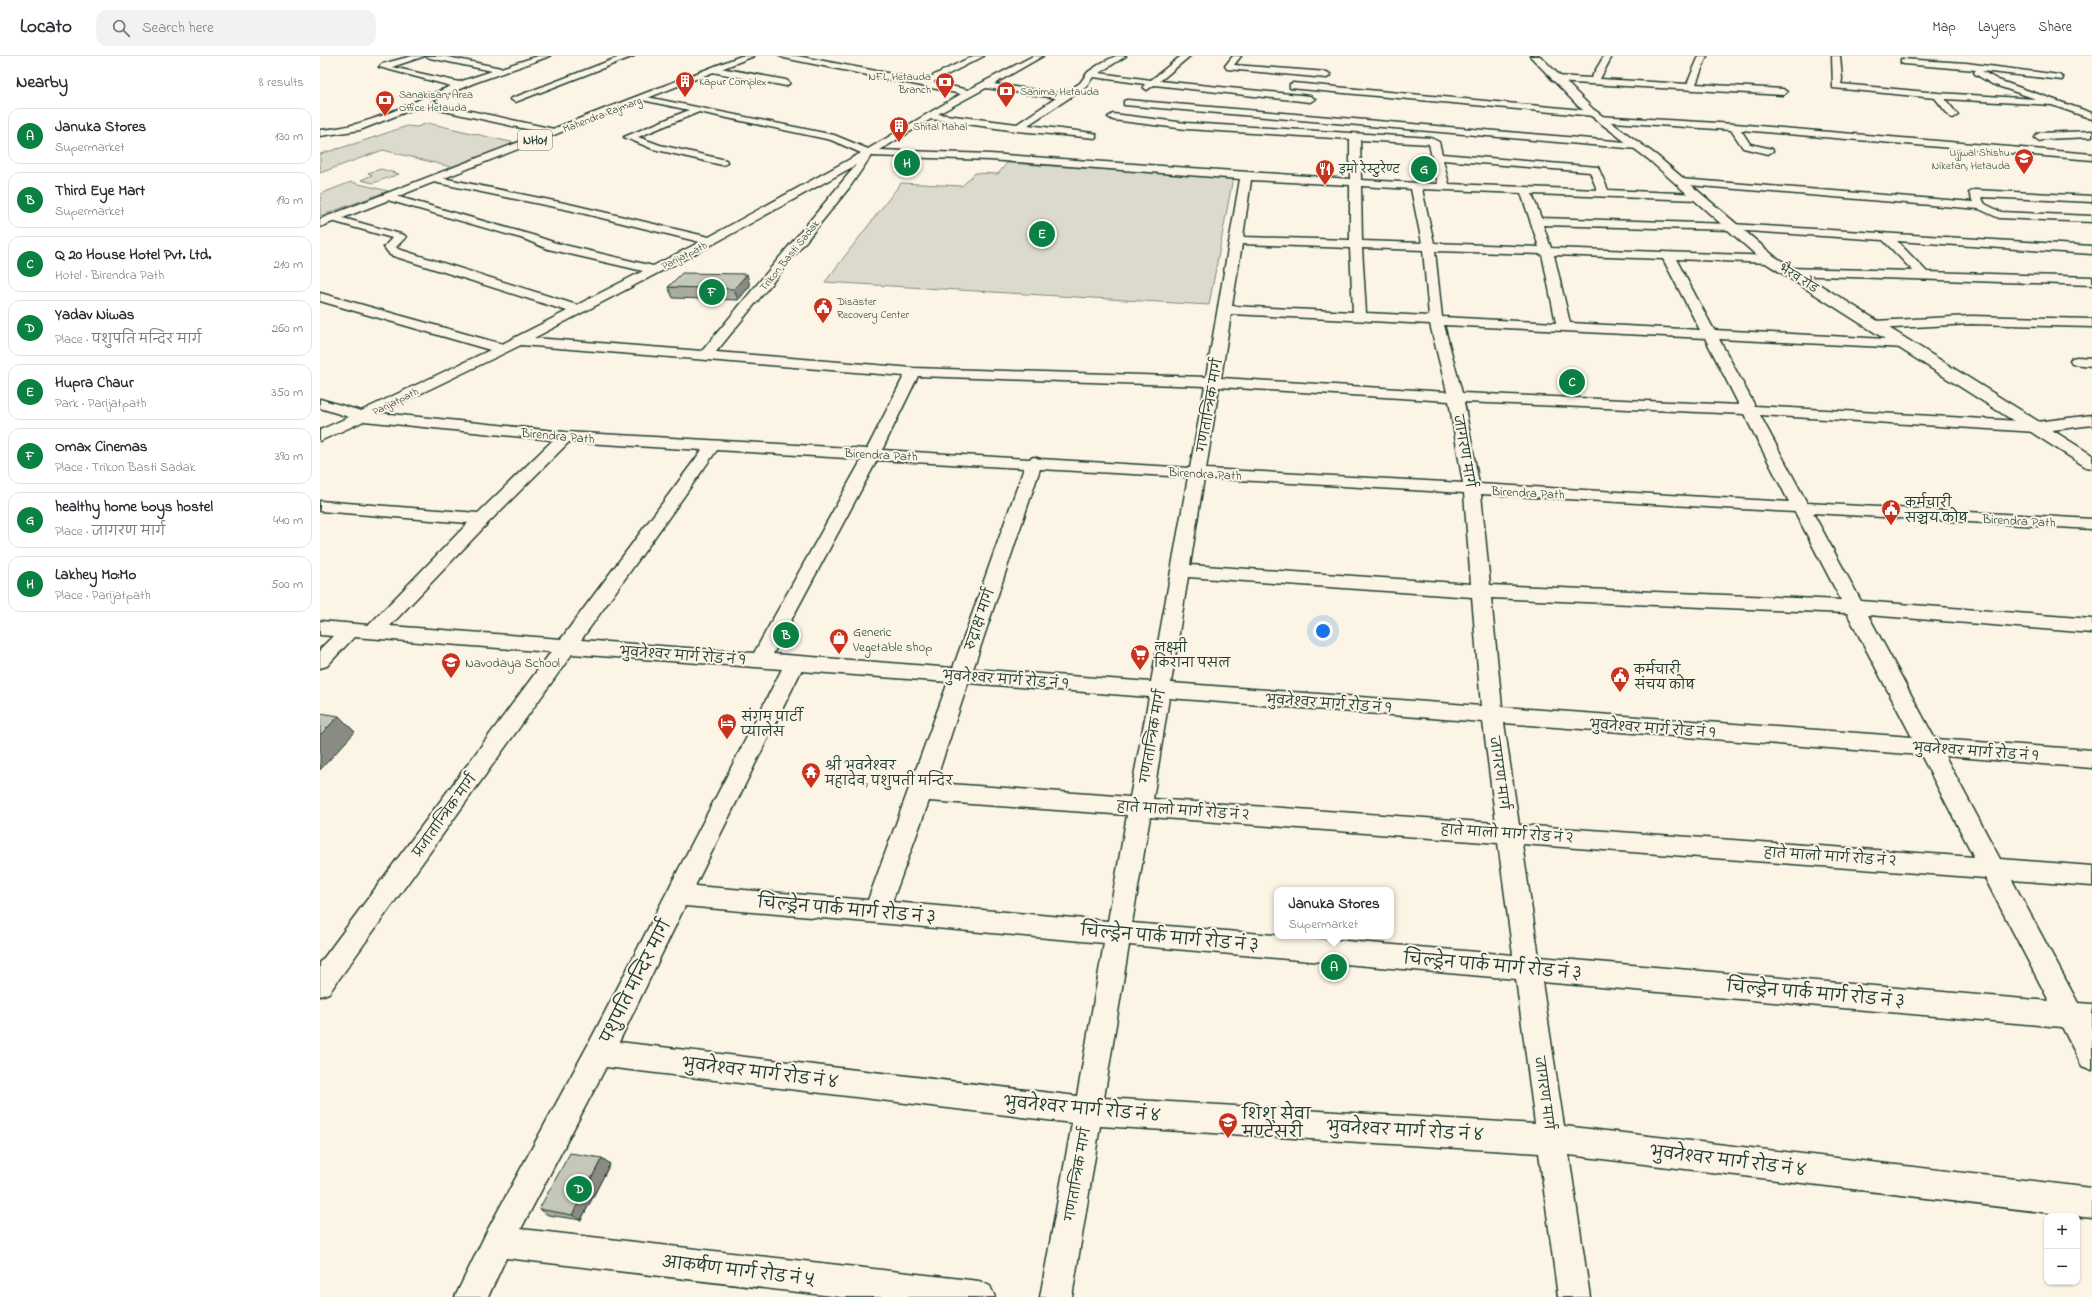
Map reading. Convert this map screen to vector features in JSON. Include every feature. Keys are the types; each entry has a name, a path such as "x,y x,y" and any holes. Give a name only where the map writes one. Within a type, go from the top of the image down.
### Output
{"main road":[{"name":"Mahendra Rajmarg","path":"320,222 645,98 749,56"},
{"name":"भैरव रोड","path":"1536,56 1555,79 1596,116 1638,146 1699,197 1769,260 1789,271 2092,463"}],"street":[{"path":"421,56 383,67 460,85"},
{"path":"430,56 503,70"},
{"path":"320,133 336,133 360,128 460,85 546,56"},
{"path":"515,99 630,56"},
{"path":"784,56 925,83 969,94"},
{"path":"925,83 980,56"},
{"name":"Parijatpath","path":"320,436 503,349 711,241 869,153 929,116 1039,56"},
{"path":"1017,128 1065,97 1087,86 1091,74 1122,56"},
{"path":"1075,163 1093,136 1107,122 1186,56"},
{"path":"1237,56 1229,66 1230,67 1326,75"},
{"path":"1594,81 1608,56"},
{"path":"1691,86 1703,56"},
{"path":"1836,56 1838,79 1836,86 1938,96 2050,102"},
{"path":"1962,56 1966,66 1995,82 2092,116"},
{"path":"723,58 739,60"},
{"path":"1904,61 1966,66 2059,78"},
{"path":"715,70 786,83"},
{"path":"1091,74 1153,83 1322,101 1327,89"},
{"path":"1555,79 1783,92"},
{"path":"986,85 1065,97"},
{"path":"1293,86 1596,116 2090,157"},
{"path":"1938,96 1953,115"},
{"path":"645,98 697,110 789,127 834,138 869,153 990,157 1244,176 1416,186 1699,197"},
{"path":"420,103 554,132"},
{"path":"1128,103 1638,146"},
{"path":"2072,109 2092,104"},
{"path":"697,110 629,137 657,147 722,162"},
{"path":"929,116 1017,128 1093,136"},
{"path":"1107,122 1431,141 1434,142 1444,187"},
{"path":"1735,127 1742,144 1746,147 1768,151"},
{"path":"2090,157 2040,138 2040,136 2092,134"},
{"path":"1355,136 1356,244 1360,317"},
{"name":"Trikon Basti Sadak","path":"707,354 845,186 869,153"},
{"path":"1438,157 1594,169 1604,194"},
{"name":"गणतान्त्रिक मार्ग","path":"1056,1297 1237,240 1246,180 1244,176"},
{"path":"433,179 569,207 711,241"},
{"path":"1680,182 1981,206 1999,215 2008,225"},
{"name":"जागरण मार्ग","path":"1416,186 1429,247 1436,320 1456,396 1472,488 1492,715 1574,1297"},
{"path":"1526,191 1547,252 1564,327"},
{"path":"1981,206 1974,193 2092,199"},
{"path":"388,197 552,246 654,270"},
{"path":"1999,215 2092,219"},
{"path":"332,218 400,237 390,247 394,252 578,310"},
{"path":"1536,220 1731,227 2092,250"},
{"path":"2018,235 2028,245"},
{"path":"1886,237 1924,276"},
{"path":"1237,240 1769,260"},
{"path":"1668,256 1992,868 2081,1016 2092,1056"},
{"path":"1789,271 2092,281"},
{"path":"320,298 503,349"},
{"path":"1225,310 1905,344"},
{"path":"1874,325 1972,320 2092,323"},
{"path":"518,341 707,354 913,372 1212,382 1456,396 1665,404 2037,427 2092,420"},
{"path":"2077,361 2092,362"},
{"path":"760,660 873,453 913,372"},
{"name":"Birendra Path","path":"320,403 363,416 565,437 1034,462 2092,524"},
{"path":"374,632 482,519 565,437"},
{"name":"प्रजातान्त्रिक मार्ग","path":"320,984 714,444"},
{"name":"रुद्राक्ष मार्ग","path":"876,912 921,791 1034,462"},
{"path":"320,506 482,519"},
{"path":"1180,570 1481,591 1854,607 2092,626"},
{"name":"भुवनेश्वर मार्ग रोड नं १","path":"320,628 2092,760"},
{"path":"320,661 350,630"},
{"name":"पशुपति मन्दिर मार्ग","path":"471,1297 498,1242 599,1053 795,663"},
{"name":"हाते मालो मार्ग रोड नं २","path":"921,791 2092,876"},
{"name":"चिल्ड्रेन पार्क मार्ग रोड नं ३","path":"678,895 2081,1016"},
{"name":"भुवनेश्वर मार्ग रोड नं ४","path":"599,1053 1088,1111 1552,1138 2092,1203"},
{"name":"आकर्षण मार्ग रोड नं ५","path":"498,1242 979,1297"}],"shaded area":[{"path":"428,123 515,143 451,167 383,150 320,173 320,154 407,126 417,127"},
{"path":"1007,163 1233,178 1209,305 825,282 901,183 962,186 975,173 998,174"},
{"path":"381,169 399,174 373,183 361,180 372,175 368,173"},
{"path":"351,182 388,191 320,216 320,194"}],"building":[{"path":"682,273 747,274 734,289 668,287"},
{"path":"320,713 339,716 320,735"},
{"path":"570,1153 602,1158 572,1215 539,1209"}],"place":[{"name":"Kapur Complex","path":"685,98"},
{"name":"NFL, Hetauda Branch","path":"945,99"},
{"name":"Sanima, Hetauda","path":"1006,108"},
{"name":"Sanakisan, Area Office Hetauda","path":"385,117"},
{"name":"Shital Mahal","path":"899,143"},
{"name":"Lakhey Mo:Mo","path":"907,163"},
{"name":"healthy home boys hostel","path":"1424,169"},
{"name":"Ujjwal Shishu Niketan, Hetauda","path":"2024,175"},
{"name":"इमो रेस्टुरेण्ट","path":"1325,186"},
{"name":"Hupra Chaur","path":"1042,234"},
{"name":"Omax Cinemas","path":"712,292"},
{"name":"Disaster Recovery Center","path":"823,324"},
{"name":"Q 20 House Hotel Pvt. Ltd.","path":"1572,382"},
{"name":"कर्मचारी सञ्चय कोष","path":"1891,526"},
{"name":"Third Eye Mart","path":"786,635"},
{"name":"Generic Vegetable shop","path":"839,655"},
{"name":"लक्ष्मी किराना पसल","path":"1140,671"},
{"name":"Navodaya School","path":"451,679"},
{"name":"कर्मचारी संचय कोष","path":"1620,693"},
{"name":"संगम पार्टी प्यालेस","path":"727,740"},
{"name":"श्री भुवनेश्वर महादेव, पशुपती मन्दिर","path":"811,789"},
{"name":"Januka Stores","path":"1334,967"},
{"name":"शिशु सेवा मण्टेसरी","path":"1228,1139"},
{"name":"Yadav Niwas","path":"579,1189"}]}
